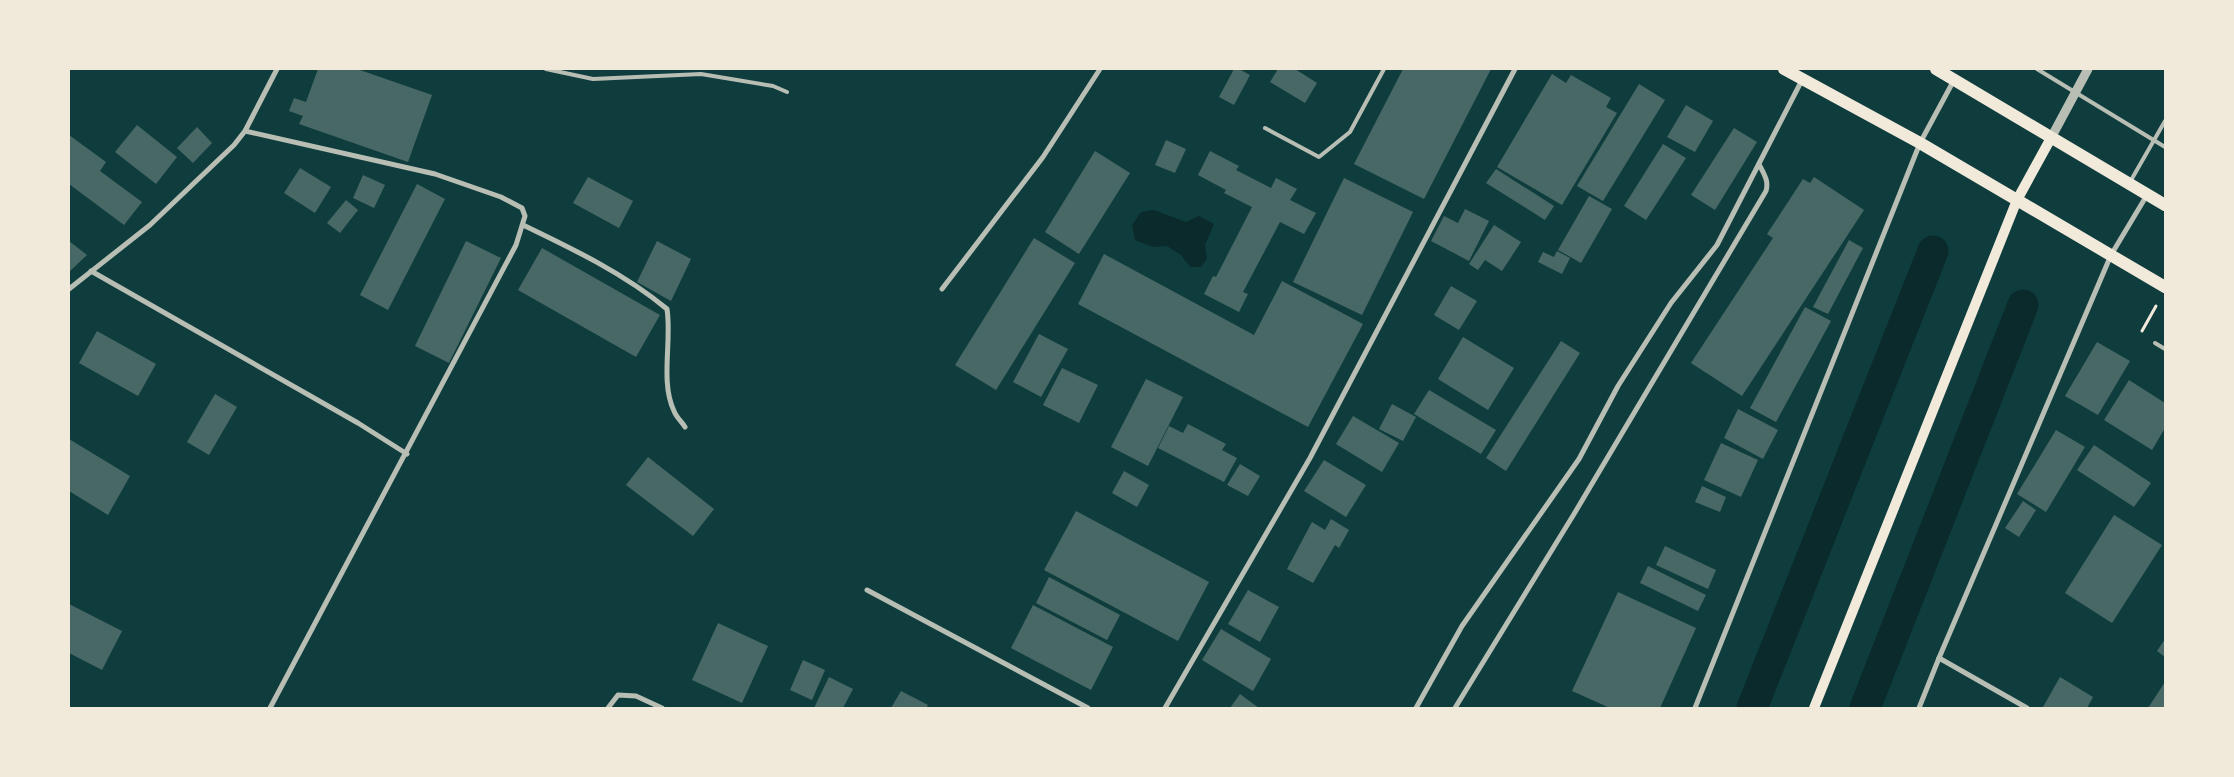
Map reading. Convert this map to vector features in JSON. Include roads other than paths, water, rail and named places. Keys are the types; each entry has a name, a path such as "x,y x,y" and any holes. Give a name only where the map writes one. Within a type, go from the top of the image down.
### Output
{"main road":[{"path":"1784,69 1920,143 2165,287"},
{"path":"1936,69 2165,205"},
{"path":"1814,708 2017,200 2051,138"}],"street":[{"path":"69,289 150,225 234,144 245,131 277,69"},
{"path":"942,289 1043,157 1100,69"},
{"path":"1165,708 1310,458 1515,69"},
{"path":"2051,138 2088,69"},
{"path":"1416,708 1462,626 1579,459 1618,386 1671,302 1717,245 1802,80"},
{"path":"1695,708 1920,143 1954,80"},
{"path":"245,131 435,174 484,190 522,208 525,216 516,245 270,708"},
{"path":"1455,708 1574,514 1766,191 1767,179 1759,164"},
{"path":"1920,708 1939,658 2111,255 2147,195"},
{"path":"523,225 566,246 649,294 667,309 670,324 668,393 674,412 685,427"},
{"path":"92,271 358,423 406,454"},
{"path":"867,590 1088,708"},
{"path":"1939,658 2027,708"},
{"path":"608,708 618,695 636,696 662,708"}],"lane":[{"path":"546,69 593,79 701,74 773,86 787,92"},
{"path":"1265,128 1319,157 1350,132 1384,69"},
{"path":"2037,69 2165,147"},
{"path":"2130,184 2165,121"},
{"path":"2155,343 2165,349"}],"water":[{"path":"1154,210 1186,222 1199,216 1214,224 1205,245 1207,259 1201,267 1190,267 1181,255 1167,246 1153,247 1135,240 1132,225 1141,212"}],"waterway":[{"path":"1752,708 1933,251"},
{"path":"1865,708 2023,305"}]}
